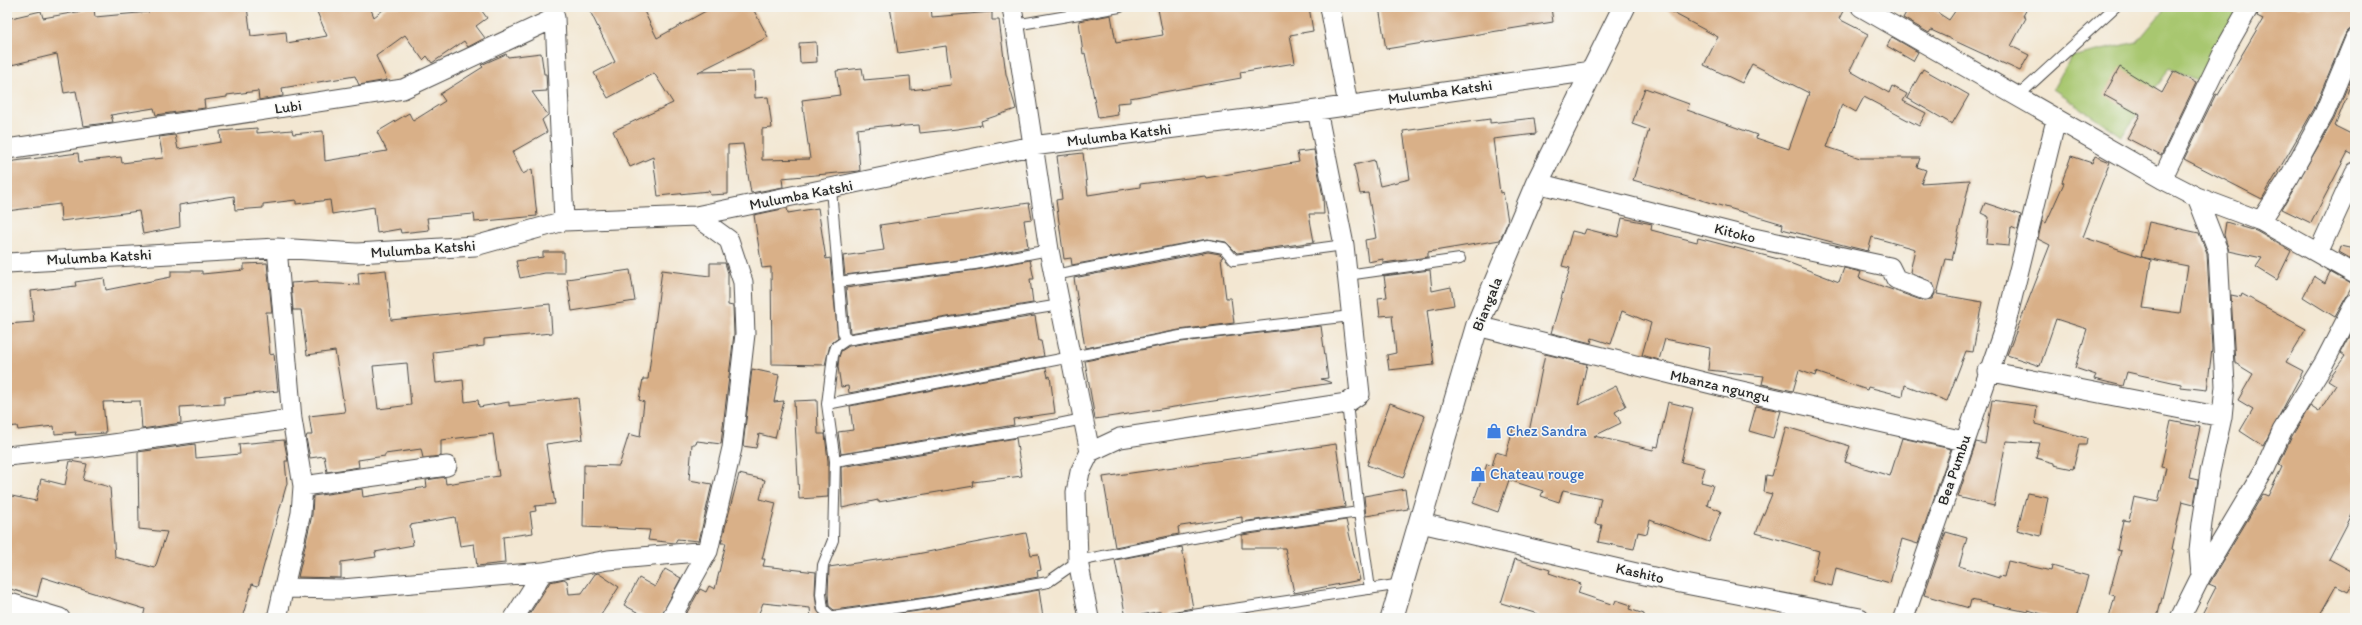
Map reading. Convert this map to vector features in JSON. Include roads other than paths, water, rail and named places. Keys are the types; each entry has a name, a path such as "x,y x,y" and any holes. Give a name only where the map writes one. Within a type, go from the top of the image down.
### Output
{"street":[{"path":"1330,7 1348,105"},
{"name":"Biangala","path":"1392,618 1421,523 1477,326 1537,183 1624,7"},
{"path":"1861,7 2056,120 2197,197 2261,221 2355,274"},
{"path":"2162,178 2224,50 2249,7"},
{"path":"554,12 564,221"},
{"name":"Lubi","path":"7,149 403,89 554,12"},
{"path":"1014,16 1032,146 1054,275 1090,452"},
{"path":"2261,221 2290,176 2324,114 2355,40"},
{"name":"Mulumba Katshi","path":"7,263 277,248 357,254 475,246 564,221 696,216 1032,146 1317,110 1592,71"},
{"path":"1089,618 1078,561 1076,492 1080,472 1090,452 1120,438 1347,403 1360,394 1344,245 1317,110"},
{"name":"Bea Pumbu","path":"1904,618 1987,371 2006,323 2056,120"},
{"path":"2318,253 2355,172"},
{"name":"Kitoko","path":"1537,183 1749,237 1890,267 1896,279 1925,290"},
{"path":"2197,197 2218,251 2225,386 2222,417 2210,472 2202,523 2199,550 2201,576"},
{"path":"671,618 708,551 732,448 746,334 743,282 729,240 696,216"},
{"path":"277,248 292,419 303,486 301,513 277,618"},
{"path":"2180,618 2201,576 2266,467 2282,431 2324,363 2355,303"},
{"name":"Mbanza ngungu","path":"1477,326 1728,388 1964,442"},
{"path":"1987,371 2222,417"},
{"path":"7,456 92,447 292,419"},
{"path":"303,486 447,466"},
{"name":"Kashito","path":"1421,523 1675,582 1860,618"},
{"path":"284,588 342,589 543,572 608,560 708,551"},
{"path":"514,618 543,572"},
{"path":"7,602 60,618"}],"lane":[{"path":"1014,16 1120,7"},
{"path":"2017,97 2115,7"},
{"path":"831,189 838,282 843,332 846,340"},
{"path":"1054,275 1208,245 1224,248 1234,260 1344,245"},
{"path":"838,282 975,264 1050,250"},
{"path":"1347,275 1460,259"},
{"path":"1060,305 846,340 836,348 832,356 827,404 835,461 833,540 823,565 821,594 823,609 832,617 937,602 1048,582 1078,561 1244,528 1359,512"},
{"path":"827,404 1071,359 1180,336 1351,316"},
{"path":"1347,403 1359,512 1370,589"},
{"path":"835,461 1039,428 1083,419"},
{"path":"1172,618 1402,584"}],"place":[{"name":"Chez Sandra","path":"1494,431"},
{"name":"Chateau rouge","path":"1478,474"}]}
